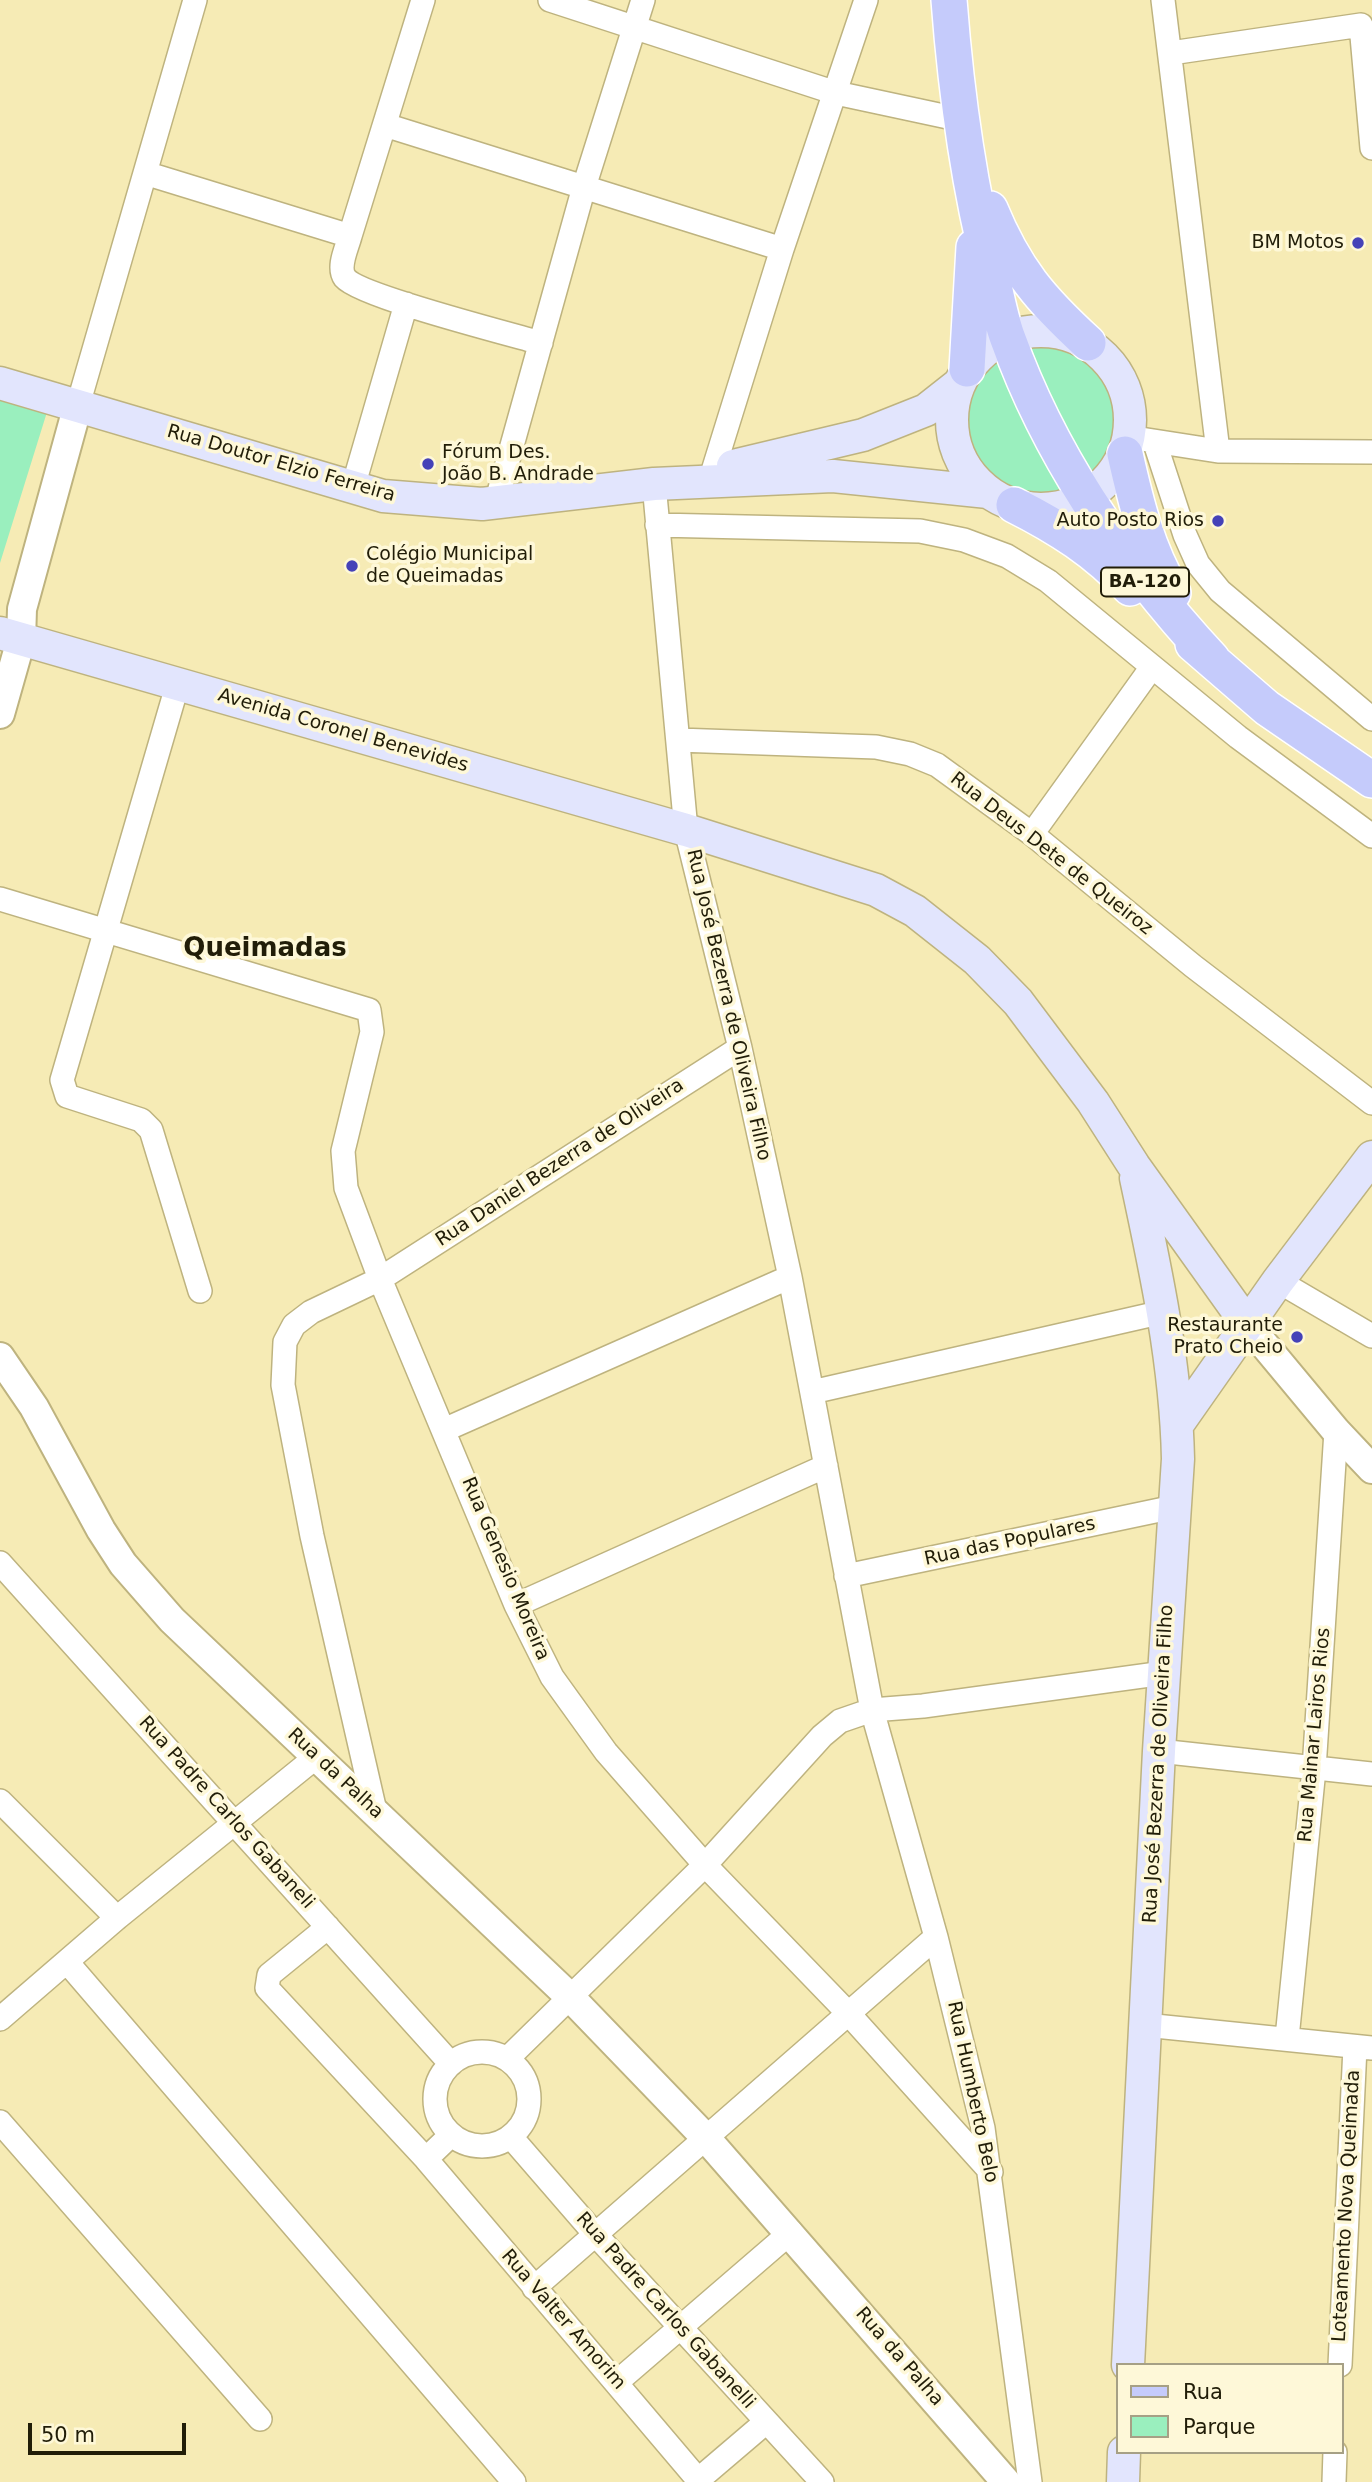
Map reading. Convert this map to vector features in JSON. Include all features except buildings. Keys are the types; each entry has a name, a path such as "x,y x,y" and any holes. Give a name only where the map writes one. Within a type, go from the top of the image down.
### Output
{"main road":[{"name":"BA-120","path":"949,0 963,132 976,212 1007,337 1030,392 1086,498 1135,570 1212,659 1267,708 1372,780"},
{"path":"963,132 992,214 1017,265 1043,301 1114,366 1128,394 1136,445 1141,522 1158,568 1212,659"},
{"path":"976,212 963,377 953,405 952,430 957,451 971,475 1001,499 1055,525 1094,554 1153,612 1212,659"},
{"path":"654,484 863,435 926,410 963,377 989,348 1007,337 1037,331 1064,333 1088,343"},
{"name":"Rua Doutor Elzio Ferreira","path":"0,383 383,496 496,503 654,484"},
{"path":"654,484 833,476 1001,499 1044,509 1061,507 1086,498 1103,485 1136,445"},
{"name":"Avenida Coronel Benevides","path":"9,631 178,683 686,830"},
{"name":"Rua José Bezerra de Oliveira Filho","path":"686,830 876,890 944,932 1018,1002 1093,1102 1133,1166 1247,1324"},
{"path":"1177,1425 1278,1281 1372,1157"},
{"name":"Rua José Bezerra de Oliveira Filho","path":"1128,2363 1177,1425 1163,1312 1133,1166"},
{"path":"1123,2482 1124,2454"}],"street":[{"path":"0,714 9,631 78,405 195,0"},
{"path":"423,0 341,266 346,279 406,304 541,343"},
{"path":"550,0 963,132"},
{"path":"496,503 584,187 643,0"},
{"path":"713,471 782,249 866,0"},
{"path":"1163,0 1218,451"},
{"path":"1171,53 1367,24 1372,148"},
{"path":"385,125 782,249"},
{"path":"145,173 350,236"},
{"path":"353,487 406,304"},
{"path":"1136,445 1218,451 1372,452"},
{"path":"1136,445 1198,564 1220,591 1372,719"},
{"path":"654,484 686,830"},
{"path":"657,525 920,531 964,540 1007,556 1048,581 1238,737 1372,836"},
{"path":"1032,835 1152,667"},
{"path":"178,683 62,1080 67,1096 141,1120 152,1130 200,1291"},
{"name":"Rua Deus Dete de Queiroz","path":"678,740 876,747 910,754 937,765 1032,835 1193,966 1372,1103"},
{"name":"Rua José Bezerra de Oliveira Filho","path":"686,830 740,1048 790,1277 872,1710"},
{"name":"Rua Genesio Moreira","path":"0,899 369,1010 372,1032 343,1151 342,1167 346,1188 380,1279 516,1605 552,1677 575,1713 705,1865"},
{"name":"Rua Daniel Bezerra de Oliveira","path":"380,1279 740,1048"},
{"path":"444,1430 790,1277"},
{"path":"375,1811 312,1536 283,1385 285,1342 294,1325 311,1311 380,1279"},
{"path":"1278,1281 1372,1336"},
{"path":"812,1392 1163,1312"},
{"path":"1247,1324 1336,1431 1372,1469"},
{"name":"Rua da Palha","path":"4,1372 34,1407 101,1530 123,1563 172,1620 571,1998 705,2137 791,2232 1006,2482"},
{"name":"Rua Mainar Lairos Rios","path":"1287,2038 1314,1769 1336,1431"},
{"path":"516,1605 826,1466"},
{"name":"Rua das Populares","path":"846,1576 1174,1507"},
{"name":"Rua Padre Carlos Gabaneli","path":"0,1563 451,2064"},
{"path":"507,2059 705,1865 822,1736 840,1721 872,1710 923,1706 1164,1673"},
{"name":"Rua Humberto Belo","path":"872,1710 936,1937 974,2085 991,2172 1030,2482"},
{"path":"1159,1751 1372,1774"},
{"path":"0,2020 117,1918 316,1758"},
{"path":"0,1801 117,1918"},
{"path":"705,1865 848,2013 991,2172"},
{"name":"Rua Valter Amorim","path":"328,1927 269,1975 267,1988 426,2159 699,2481"},
{"path":"534,2288 936,1937"},
{"path":"67,1962 514,2482"},
{"name":"Loteamento Nova Queimada","path":"1145,2025 1363,2048 1340,2363"},
{"path":"478,2052 507,2059 527,2082 528,2112 522,2125 511,2137 497,2144 481,2146 465,2143 451,2135 440,2123 435,2108 435,2092 440,2076 451,2064 478,2052"},
{"path":"0,2122 260,2418"},
{"path":"426,2159 451,2135"},
{"name":"Rua Padre Carlos Gabanelli","path":"511,2137 595,2234 822,2482"},
{"path":"617,2382 791,2232"},
{"path":"699,2481 766,2422"},
{"path":"1334,2482 1335,2454"}],"green space":[{"path":"1038,340 1066,345 1089,357 1106,373 1117,394 1121,416 1118,440 1108,464 1089,486 1022,343"},
{"path":"998,352 1075,494 1041,500 1011,495 987,482 971,461 962,436 963,408 975,379"},
{"path":"0,398 47,412 0,563"}],"place":[{"name":"BM Motos","path":"1358,243"},
{"name":"Fórum Des. João B. Andrade","path":"428,464"},
{"name":"Auto Posto Rios","path":"1218,521"},
{"name":"Colégio Municipal de Queimadas","path":"352,566"},
{"name":"Restaurante Prato Cheio","path":"1297,1337"}],"district":[{"name":"Queimadas","path":"265,949"}]}
